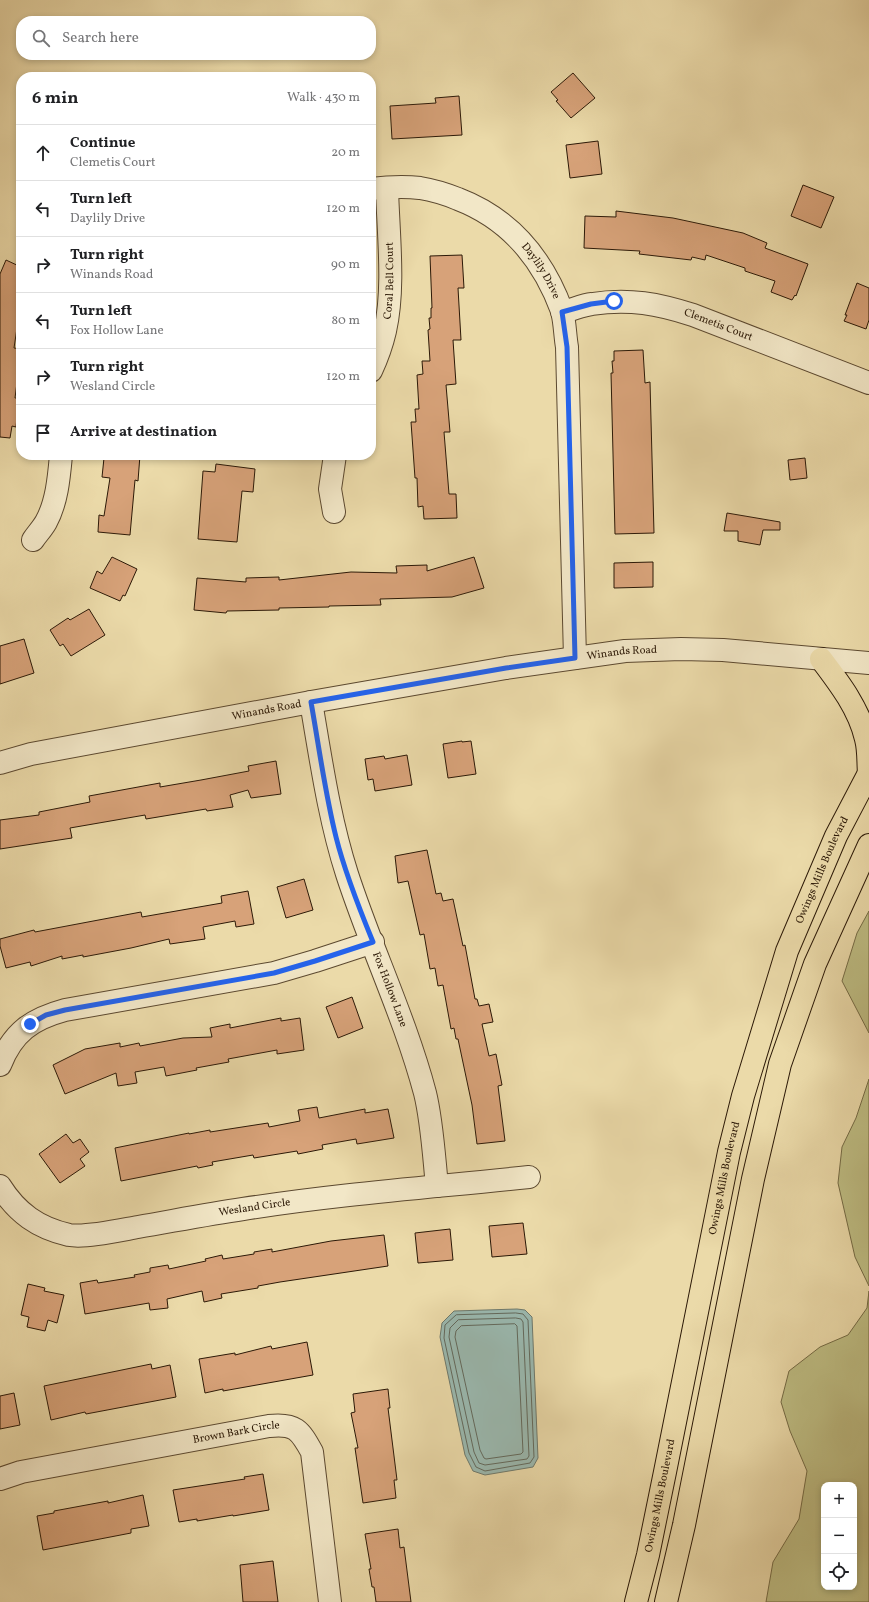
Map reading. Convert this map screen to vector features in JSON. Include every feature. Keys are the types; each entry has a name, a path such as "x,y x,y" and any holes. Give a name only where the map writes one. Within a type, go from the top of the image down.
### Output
{"main road":[{"path":"821,659 844,690 857,712 867,740 869,773"},
{"name":"Owings Mills Boulevard","path":"636,1602 664,1479 729,1152 743,1096 787,951 836,836 869,773"},
{"path":"666,1602 684,1525 753,1180 780,1064 815,964 869,845"}],"street":[{"name":"Daylily Drive","path":"379,188 420,188 447,195 471,204 497,219 520,239 535,258 550,285 562,312 567,347 575,658"},
{"name":"Coral Bell Court","path":"376,356 385,330 389,307 390,283 379,188"},
{"name":"Clemetis Court","path":"562,312 591,304 614,301 640,302 666,306 694,315 869,383"},
{"path":"33,540 46,522 54,503 59,479 61,460"},
{"path":"334,460 330,489 334,512"},
{"name":"Winands Road","path":"0,763 31,754 311,702 506,668 625,651 681,649 723,650 869,663"},
{"name":"Fox Hollow Lane","path":"311,702 336,837 352,887 392,993 425,1095 438,1186"},
{"path":"0,1065 6,1049 17,1035 30,1024 46,1015 65,1010 274,973 373,942"},
{"name":"Wesland Circle","path":"0,1186 6,1196 24,1215 42,1227 71,1235 105,1233 286,1202 529,1177"},
{"name":"Brown Bark Circle","path":"0,1479 21,1472 283,1424 293,1428 304,1438 312,1452 330,1602"}],"shaded area":[{"path":"869,911 869,1033 842,981 857,933"},
{"path":"869,1079 869,1286 855,1257 838,1183 842,1147 856,1118"},
{"path":"869,1291 869,1602 766,1602 773,1562 799,1519 807,1471 790,1431 781,1402 789,1371 820,1347 848,1335 867,1308"}],"water":[{"path":"525,1310 532,1317 538,1458 533,1467 485,1475 473,1471 465,1455 440,1337 442,1323 454,1311"}],"building":[{"path":"573,73 595,98 571,118 556,101 558,100 551,92"},
{"path":"459,96 462,135 392,139 390,106 436,103 435,98"},
{"path":"598,141 602,174 570,178 566,145"},
{"path":"803,185 834,197 821,228 791,216"},
{"path":"616,211 673,218 743,233 767,243 765,248 808,264 796,296 795,295 792,300 771,292 775,281 745,271 745,268 706,255 705,260 692,257 691,260 639,254 640,251 584,248 585,216 616,217"},
{"path":"462,255 464,288 458,288 461,340 453,340 456,384 446,385 450,432 444,432 449,494 456,494 457,518 424,519 423,506 418,507 417,478 415,478 411,422 416,422 415,409 419,409 417,375 423,374 422,361 430,361 428,330 430,329 429,318 431,318 432,308 430,256"},
{"path":"6,260 16,265 16,335 14,348 16,348 16,427 12,426 10,438 0,437 0,274"},
{"path":"857,283 869,288 869,320 866,329 844,321"},
{"path":"643,350 645,383 650,382 654,533 615,534 611,373 613,373 612,361 614,361 614,351"},
{"path":"805,458 807,478 790,480 788,460"},
{"path":"104,460 140,460 138,481 135,480 130,535 98,532 99,515 104,516 110,478 102,477"},
{"path":"216,464 255,469 253,492 242,491 237,542 198,539 203,471 215,472"},
{"path":"727,513 780,522 780,530 763,530 760,545 738,541 738,531 724,531"},
{"path":"112,557 137,569 125,596 123,595 120,601 90,588 97,571 102,574"},
{"path":"474,557 484,588 452,597 380,599 381,605 279,608 279,610 227,611 226,613 194,610 197,578 246,582 246,578 279,577 279,580 351,572 397,573 396,566 427,565 427,571"},
{"path":"653,562 653,587 614,588 614,563"},
{"path":"89,609 105,635 71,656 63,644 60,646 50,630 68,618 70,620"},
{"path":"24,639 34,673 0,684 0,646"},
{"path":"471,741 476,774 448,778 443,744"},
{"path":"407,755 412,785 375,791 373,779 368,780 365,759 384,756 385,759"},
{"path":"276,761 281,794 251,798 248,790 230,795 233,807 207,811 206,809 146,819 145,815 70,828 72,838 0,849 0,820 39,815 39,812 90,802 89,796 160,783 160,787 201,780 249,771 248,766"},
{"path":"427,850 436,894 441,893 443,901 453,899 463,946 465,945 475,999 477,999 479,1006 489,1004 493,1022 482,1024 489,1056 496,1054 502,1085 498,1086 505,1141 477,1144 472,1105 458,1039 456,1039 454,1028 451,1029 443,985 438,986 435,968 430,969 424,934 420,935 408,881 398,883 395,856"},
{"path":"304,879 313,910 286,918 277,887"},
{"path":"248,891 254,924 236,927 235,921 203,927 205,939 170,944 169,939 83,957 83,955 62,959 62,956 31,966 30,962 6,968 0,946 0,939 34,930 35,932 141,912 142,917 222,903 221,896"},
{"path":"352,997 363,1028 338,1038 326,1007"},
{"path":"281,1018 281,1021 300,1018 304,1050 277,1054 277,1050 228,1059 229,1062 196,1068 197,1070 166,1076 164,1067 135,1072 137,1083 118,1086 116,1073 65,1094 53,1065 85,1049 120,1043 120,1047 139,1043 140,1046 183,1038 212,1037 210,1028 230,1024 230,1028"},
{"path":"317,1107 319,1118 365,1109 365,1113 388,1109 394,1138 357,1144 356,1139 322,1145 323,1149 298,1154 297,1151 254,1158 253,1155 212,1162 213,1165 198,1168 197,1166 121,1181 115,1148 189,1133 210,1130 210,1132 268,1123 269,1127 300,1121 298,1110"},
{"path":"66,1134 73,1143 80,1139 89,1152 80,1159 85,1166 60,1183 39,1154"},
{"path":"523,1223 527,1254 492,1257 489,1226"},
{"path":"450,1229 453,1260 418,1263 415,1233"},
{"path":"384,1235 388,1266 258,1286 258,1288 221,1294 222,1298 204,1302 202,1291 167,1299 168,1308 150,1310 149,1303 85,1314 80,1283 97,1280 98,1283 135,1277 134,1275 150,1272 150,1268 168,1265 169,1269 206,1261 205,1259 222,1255 223,1259 254,1254 254,1252 272,1249 272,1252 331,1241"},
{"path":"28,1284 45,1288 44,1291 64,1295 57,1323 48,1320 45,1331 27,1327 29,1317 21,1315"},
{"path":"307,1342 313,1375 205,1393 199,1359 235,1353 235,1355 271,1346 272,1349"},
{"path":"151,1364 152,1369 170,1365 176,1397 86,1414 85,1412 51,1420 44,1386"},
{"path":"388,1389 390,1408 388,1408 397,1480 394,1480 396,1498 363,1503 355,1448 358,1448 351,1413 355,1412 353,1394"},
{"path":"14,1393 20,1425 0,1429 0,1396"},
{"path":"263,1474 269,1510 197,1521 197,1519 179,1522 173,1490 245,1479 244,1477"},
{"path":"143,1495 149,1526 131,1529 131,1533 43,1550 37,1516 54,1513 54,1511 108,1501 108,1503"},
{"path":"398,1529 400,1548 404,1547 411,1602 376,1602 369,1569 371,1569 365,1534"},
{"path":"273,1561 278,1602 243,1602 240,1565"}],"route":[{"path":"30,1024 46,1015 65,1010 274,973 373,942 347,874 336,837 311,702 506,668 575,658 567,347 562,312 591,304 614,301"}]}
